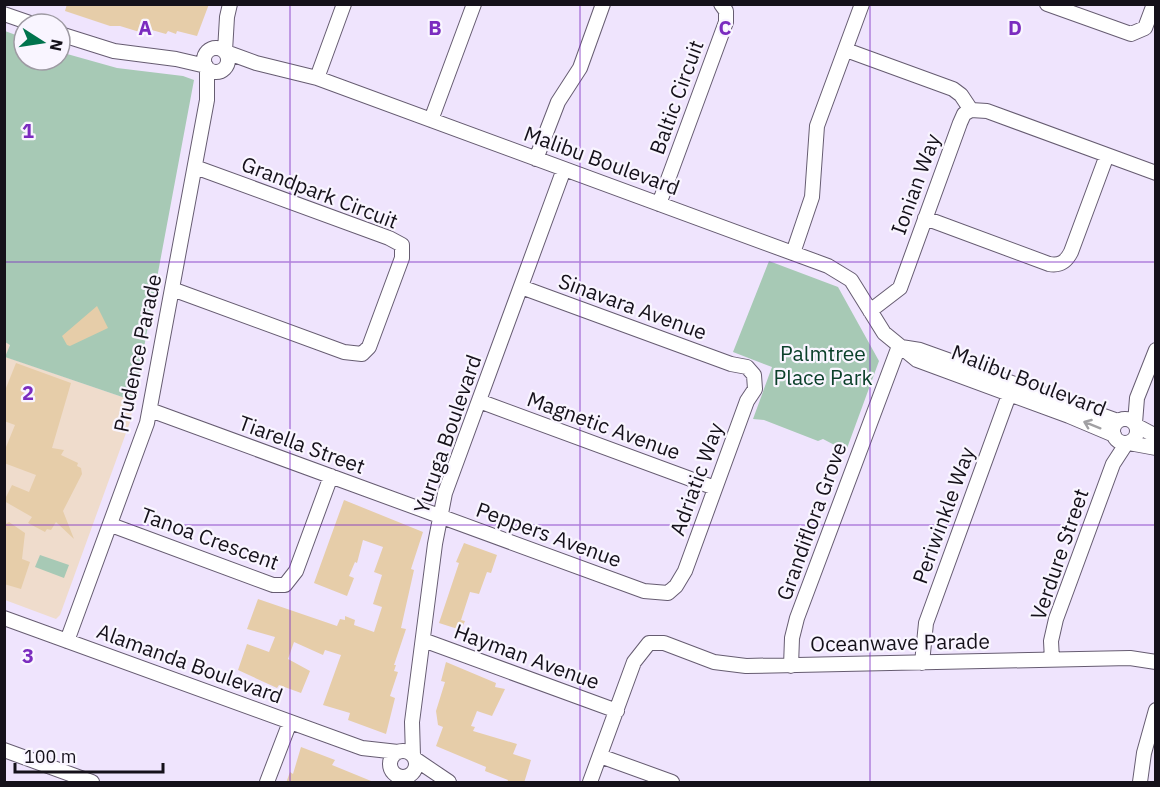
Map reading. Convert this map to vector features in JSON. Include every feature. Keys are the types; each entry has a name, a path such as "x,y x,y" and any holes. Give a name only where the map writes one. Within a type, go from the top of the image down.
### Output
{"street":[{"path":"317,78 344,4"},
{"path":"431,120 474,4"},
{"path":"536,159 558,102 580,68 603,4"},
{"name":"Baltic Circuit","path":"659,204 726,22 726,11 721,4"},
{"path":"793,253 812,197 817,126 862,4"},
{"path":"1047,4 1131,34 1144,28 1154,4"},
{"name":"Prudence Parade","path":"68,641 145,431 214,56 228,11"},
{"path":"72,38 121,52 176,59 214,56"},
{"path":"846,50 953,89 961,96 970,110 987,111 1155,173"},
{"name":"Malibu Boulevard","path":"214,56 256,63 317,78 793,253 845,275 884,333 899,346 920,350 1121,440 1155,447"},
{"name":"Prudence Parade","path":"207,100 228,60 214,56"},
{"name":"Malibu Boulevard","path":"222,71 256,63"},
{"name":"Ionian Way","path":"868,306 892,288 904,275 962,118 970,110"},
{"path":"925,218 1049,264 1063,263 1071,252 1107,155"},
{"name":"Grandpark Circuit","path":"172,289 344,352 362,354 369,347 402,258 402,245 389,238 195,167"},
{"name":"Yuruga Boulevard","path":"414,757 412,722 445,493 564,169"},
{"name":"Sinavara Avenue","path":"521,287 731,364 747,367 751,378"},
{"name":"Grandiflora Grove","path":"791,666 792,638 798,618 880,393 887,363 899,346"},
{"path":"1128,422 1138,434 1121,440 1113,428 1128,422 1155,350"},
{"name":"Adriatic Way","path":"670,597 685,571 747,401 754,389 751,378"},
{"name":"Malibu Boulevard","path":"1011,389 1128,422 1155,436"},
{"name":"Periwinkle Way","path":"922,663 922,640 926,622 1011,389"},
{"name":"Magnetic Avenue","path":"479,401 715,488"},
{"name":"Tiarella Street","path":"150,410 440,517"},
{"name":"Verdure Street","path":"1052,660 1052,641 1056,620 1121,440"},
{"name":"Tanoa Crescent","path":"111,525 273,585 285,585 296,572 331,477"},
{"name":"Peppers Avenue","path":"440,517 644,591 670,597"},
{"name":"Alamanda Boulevard","path":"4,618 362,748 398,752"},
{"name":"Hayman Avenue","path":"423,640 616,711"},
{"name":"Oceanwave Parade","path":"616,711 634,662 649,642 664,643 714,662 732,665 791,666 1130,658 1155,662"},
{"path":"590,783 616,711"},
{"path":"1140,783 1144,753 1155,711"},
{"path":"267,783 290,722"},
{"name":"Yuruga Boulevard","path":"398,752 412,722"},
{"name":"Alamanda Boulevard","path":"362,748 393,775"},
{"path":"4,750 92,783"},
{"path":"407,751 447,782 393,775 391,761 398,752 407,751"},
{"path":"600,756 672,783"},
{"path":"408,778 415,769 414,757"}],"shaded area":[{"path":"4,342 10,344 6,357 134,401 130,422 60,615 56,619 5,600"}],"green space":[{"path":"5,31 12,34 12,72 72,72 72,55 117,68 183,76 194,80 134,401 5,357 10,345 5,342"},
{"name":"Palmtree Place Park","path":"769,261 838,287 879,361 846,451 823,439 818,441 764,420 753,419 772,367 733,352"},
{"path":"40,555 69,565 64,578 35,567"}],"building":[{"path":"67,4 209,4 197,36 177,31 176,34 168,31 166,34 148,29 146,34 120,26 110,26 65,11"},
{"path":"97,306 108,328 70,346 67,345 62,336"},
{"path":"16,363 71,383 52,448 64,450 61,455 78,463 77,466 81,468 82,474 63,511 74,539 56,522 51,530 47,529 45,532 28,523 32,517 4,501 12,485 29,492 36,475 4,463 4,452 15,425 4,421 4,393"},
{"path":"344,500 423,532 411,569 414,570 401,628 406,629 394,665 396,665 394,671 398,672 390,696 395,698 386,734 348,720 350,713 323,705 341,655 325,650 323,655 294,642 288,659 310,671 301,693 279,685 277,688 238,670 247,644 269,652 275,637 247,629 258,599 337,626 340,619 345,620 345,616 355,620 354,625 374,632 382,607 373,604 382,575 374,572 383,547 363,540 357,563 355,562 349,576 354,578 347,596 314,583"},
{"path":"9,522 25,533 22,559 30,562 21,589 4,584 4,525"},
{"path":"464,543 497,555 491,573 487,572 479,594 470,592 461,620 465,621 461,630 439,623 459,563 456,562"},
{"path":"446,662 496,683 495,687 505,689 492,716 477,711 471,726 475,727 473,731 517,744 513,754 531,760 524,783 507,783 508,780 485,771 486,767 436,746 443,727 438,725 436,711 445,682 441,681"},
{"path":"301,747 335,760 332,765 376,783 286,783 290,772 293,774"}]}
